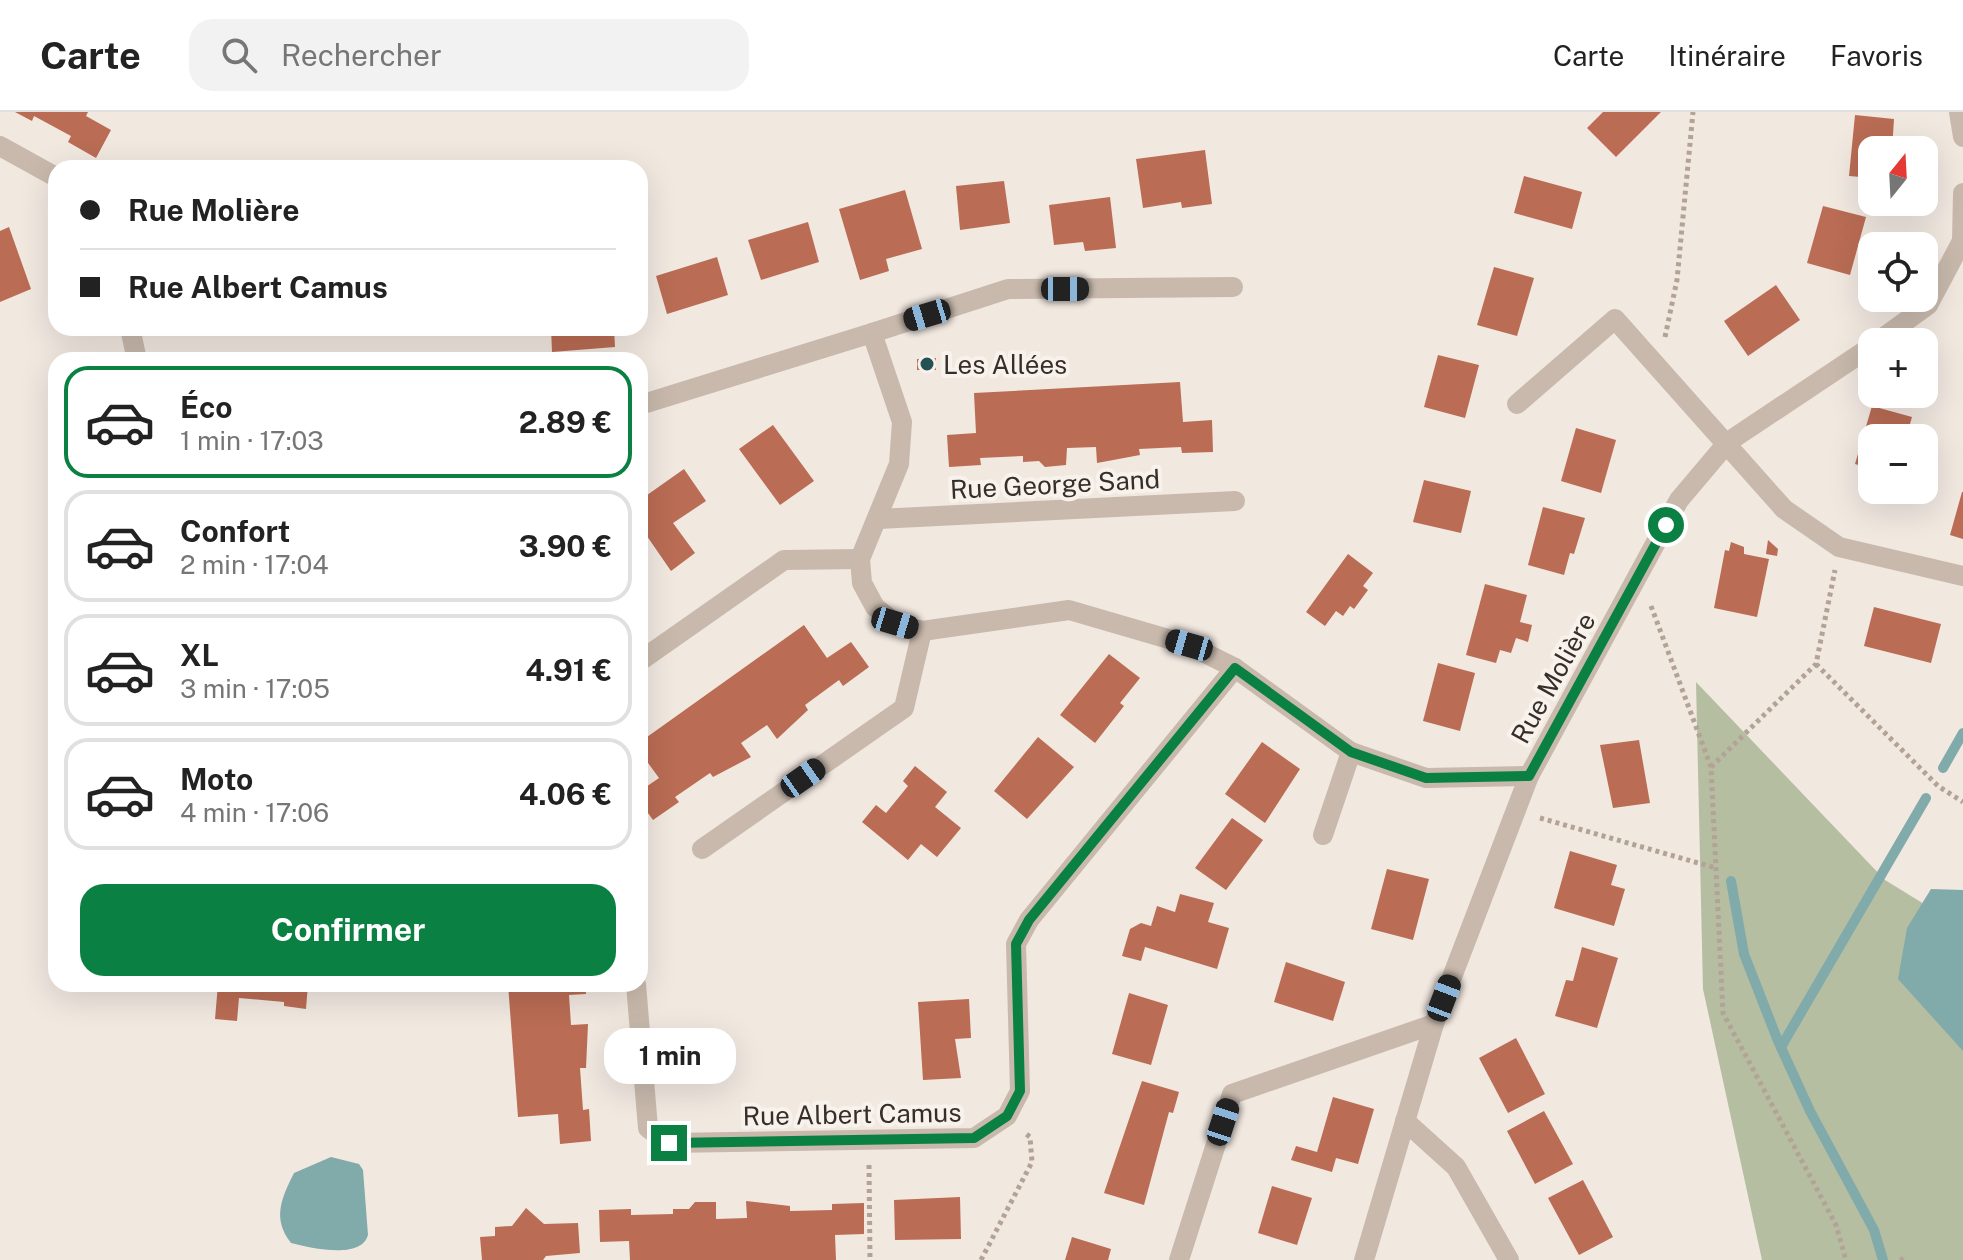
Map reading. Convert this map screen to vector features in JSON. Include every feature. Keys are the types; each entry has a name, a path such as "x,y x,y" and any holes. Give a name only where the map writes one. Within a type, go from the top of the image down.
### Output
{"street":[{"path":"1959,112 1963,137"},
{"path":"0,146 48,173"},
{"path":"1896,328 1928,305 1962,241 1963,193"},
{"path":"648,403 1008,289 1233,287"},
{"path":"1517,404 1615,319 1728,442 1784,509 1839,547 1963,576"},
{"path":"872,333 902,422 899,464 860,559 862,583 875,607 895,623 922,631 1069,610 1189,645 1235,668 1351,752 1426,778 1529,776"},
{"name":"Rue Molière","path":"1364,1260 1434,1024 1529,776 1679,500 1728,442 1858,355"},
{"name":"Rue George Sand","path":"878,519 1235,501"},
{"path":"648,655 784,560 860,559"},
{"path":"702,849 904,708 922,631"},
{"path":"1007,1116 1020,1091 1016,944 1029,920 1235,668"},
{"path":"1323,835 1351,752"},
{"name":"Rue Albert Camus","path":"637,992 648,1128 669,1143 974,1138 1007,1116"},
{"path":"1179,1260 1232,1094 1434,1024"},
{"path":"1405,1121 1456,1167 1509,1260"}],"path":[{"path":"1658,367 1677,280 1693,112"},
{"path":"1711,767 1816,664 1839,547"},
{"path":"1639,575 1711,767 1723,1013 1836,1225 1846,1260"},
{"path":"1816,664 1938,786 1963,802"},
{"path":"1515,811 1716,868"},
{"path":"981,1260 1032,1162 1030,1137 1007,1116"},
{"path":"869,1140 870,1260"}],"green space":[{"path":"1696,682 1885,880 1963,928 1963,1260 1762,1260 1703,989"}],"water":[{"path":"1931,889 1963,890 1963,1051 1898,979 1907,928"},
{"path":"331,1157 359,1164 363,1170 368,1235 364,1243 346,1250 291,1243 280,1217 289,1182 294,1173"}],"building":[{"path":"15,112 88,112 86,116 111,130 96,158 68,142 71,136 34,116 32,121"},
{"path":"1603,112 1661,112 1616,157 1587,128"},
{"path":"1855,115 1894,119 1893,136 1858,136 1858,177 1849,176"},
{"path":"1205,150 1212,204 1182,208 1181,202 1143,208 1136,159"},
{"path":"1524,176 1582,192 1572,229 1514,213"},
{"path":"1004,181 1010,223 960,230 956,186"},
{"path":"905,190 922,249 886,259 889,271 860,280 839,209"},
{"path":"1110,197 1116,248 1085,251 1083,242 1054,245 1049,205"},
{"path":"1823,206 1866,217 1862,232 1858,232 1858,246 1850,275 1807,263"},
{"path":"808,222 819,262 761,280 748,240"},
{"path":"9,227 31,289 0,302 0,231"},
{"path":"717,257 728,295 667,314 656,276"},
{"path":"1494,267 1534,278 1517,336 1477,325"},
{"path":"1776,285 1800,320 1748,356 1724,321"},
{"path":"551,336 614,336 615,347 552,352"},
{"path":"1438,355 1479,365 1465,418 1424,407"},
{"name":"Les Allées","path":"936,358 936,370 917,370 917,359"},
{"path":"1180,382 1183,422 1212,420 1213,452 1182,453 1181,447 1139,449 1140,455 1097,463 1096,447 1067,448 1066,465 1045,467 1039,461 1023,462 1023,456 980,458 981,465 949,467 947,435 976,433 974,393"},
{"path":"1871,408 1912,417 1910,424 1867,424"},
{"path":"773,425 814,481 780,505 739,449"},
{"path":"1576,428 1616,440 1601,493 1561,481"},
{"path":"684,469 706,501 673,523 695,553 671,571 648,538 648,494"},
{"path":"1424,480 1471,491 1461,533 1413,522"},
{"path":"1963,492 1963,539 1950,535"},
{"path":"1543,507 1585,518 1564,575 1528,565"},
{"path":"1768,540 1778,549 1777,556 1766,554"},
{"path":"1731,542 1744,547 1744,554 1769,559 1757,617 1714,608 1725,550 1729,551"},
{"path":"1348,554 1373,573 1363,586 1368,590 1354,609 1350,606 1343,616 1336,611 1325,626 1306,612"},
{"path":"1485,584 1527,595 1520,622 1532,625 1528,642 1516,638 1511,653 1500,650 1496,663 1466,655"},
{"path":"1874,607 1941,624 1931,663 1864,646"},
{"path":"804,625 827,658 851,642 869,667 843,686 839,680 805,705 808,710 777,739 767,725 741,743 751,757 713,777 710,773 675,797 679,802 653,820 648,813 648,786 659,778 648,763 648,736"},
{"path":"1109,654 1140,678 1120,703 1124,706 1095,743 1060,715"},
{"path":"1438,663 1475,673 1460,731 1423,721"},
{"path":"1038,737 1074,767 1027,819 994,791"},
{"path":"1639,740 1650,803 1613,808 1600,745"},
{"path":"1262,742 1300,769 1265,823 1225,794"},
{"path":"915,766 947,792 935,807 961,828 937,857 921,844 908,860 862,822 876,805 886,813 908,786 903,781"},
{"path":"1232,818 1263,840 1226,890 1195,868"},
{"path":"1570,851 1617,865 1611,885 1625,889 1614,926 1554,908"},
{"path":"1387,869 1429,879 1413,940 1371,929"},
{"path":"1180,894 1214,903 1208,922 1229,928 1217,969 1145,947 1141,961 1122,956 1130,929 1141,923 1151,926 1157,906 1175,912"},
{"path":"1582,947 1618,958 1597,1028 1555,1016 1566,980 1573,981"},
{"path":"1286,962 1345,982 1333,1021 1274,1002"},
{"path":"217,992 307,992 306,1009 284,1006 284,1002 239,998 237,1021 215,1019"},
{"path":"509,992 586,992 569,995 571,1025 588,1024 586,1068 580,1068 583,1110 589,1109 591,1141 560,1144 558,1114 518,1117"},
{"path":"1129,993 1168,1005 1151,1065 1112,1054"},
{"path":"969,999 971,1038 955,1039 961,1078 923,1080 918,1002"},
{"path":"1516,1038 1545,1094 1508,1113 1479,1058"},
{"path":"1142,1081 1179,1092 1173,1113 1169,1112 1144,1205 1104,1193"},
{"path":"1333,1097 1374,1109 1358,1164 1336,1158 1332,1172 1291,1160 1296,1146 1317,1152"},
{"path":"1544,1111 1573,1164 1535,1184 1507,1131"},
{"path":"1583,1180 1613,1237 1579,1255 1548,1198"},
{"path":"1272,1186 1312,1198 1297,1245 1258,1233"},
{"path":"960,1197 961,1239 895,1240 894,1200"},
{"path":"746,1201 790,1206 790,1211 832,1210 832,1204 864,1203 864,1234 835,1235 836,1260 630,1260 629,1241 600,1242 599,1210 631,1209 631,1215 673,1214 673,1209 689,1209 695,1202 716,1202 716,1219 747,1218"},
{"path":"526,1208 544,1224 578,1223 580,1253 546,1256 543,1260 482,1260 480,1237 495,1236 495,1227 512,1226"},
{"path":"1072,1237 1111,1249 1108,1260 1065,1260"}],"waterway":[{"path":"1943,768 1963,733"},
{"path":"1781,1047 1926,798"},
{"path":"1731,881 1744,954 1778,1041 1810,1111 1874,1230 1883,1260"}],"place":[{"name":"Les Allées","path":"927,364"}],"route":[{"path":"669,1143 974,1138 1007,1116 1020,1091 1016,944 1029,920 1235,668 1351,752 1426,778 1529,776 1666,525"}]}
